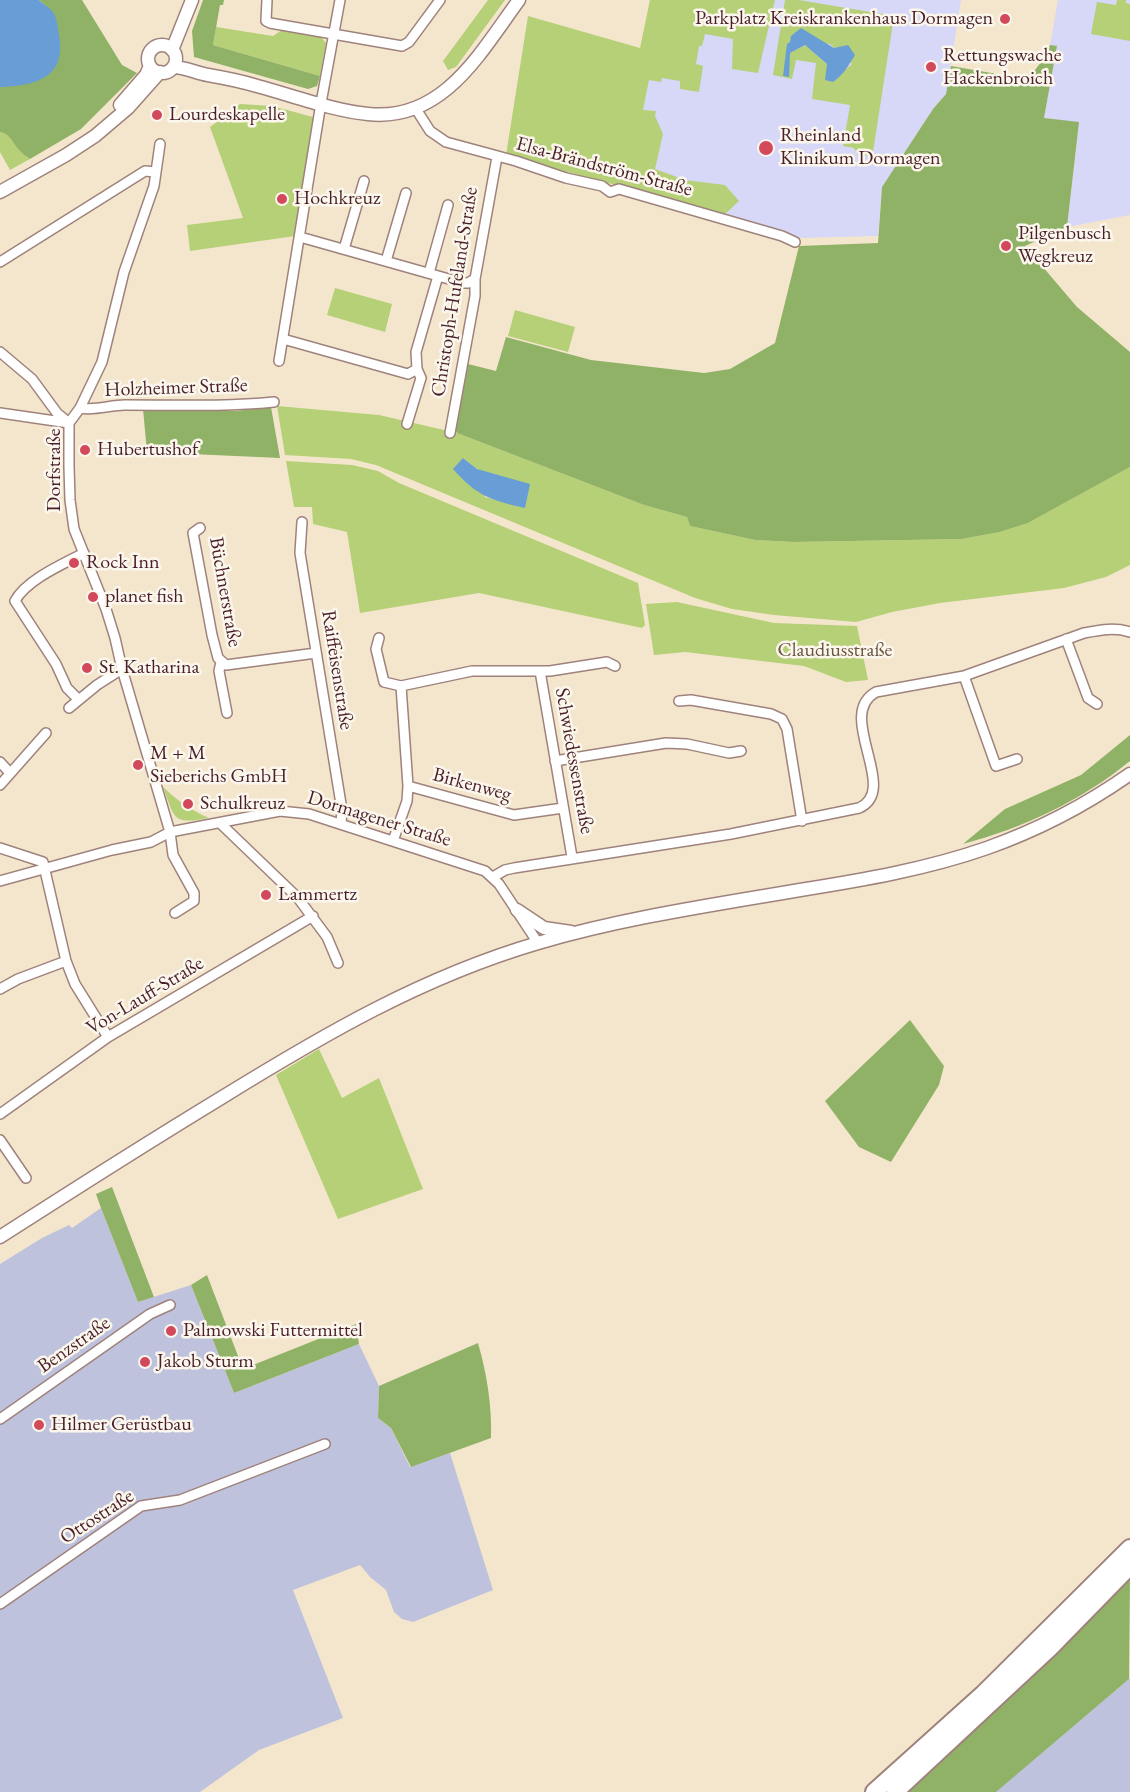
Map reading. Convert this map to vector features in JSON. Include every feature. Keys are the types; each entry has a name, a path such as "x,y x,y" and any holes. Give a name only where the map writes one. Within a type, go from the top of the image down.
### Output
{"highway":[{"path":"874,1792 983,1694 1130,1548"},
{"path":"895,1792 1042,1656 1130,1566"}],"main road":[{"path":"0,183 91,131 122,103 146,75 155,69 169,71 173,30 185,0"},
{"path":"171,55 192,0"},
{"path":"155,69 148,59 150,51 156,46 171,55 229,78 369,114 393,114 416,109 440,95 464,72 519,0"},
{"path":"0,192 95,136 128,108 155,69"},
{"path":"0,1237 177,1124 358,1016 460,970 578,932 682,910 854,881 937,864 988,848 1046,824 1130,774"},
{"path":"517,910 544,928 578,932"}],"street":[{"path":"267,0 265,17 270,23 402,46 409,42 440,0"},
{"path":"279,361 340,0"},
{"name":"Elsa-Brändström-Straße","path":"416,109 430,130 446,142 516,161 566,178 602,186 610,192 619,189 782,236 795,242"},
{"name":"Dorfstraße","path":"160,144 154,186 124,272 102,362 80,408 69,423 70,500 74,529 116,638 122,669 170,832 173,855 195,896 194,901 176,913"},
{"name":"Christoph-Hufeland-Straße","path":"450,433 497,157"},
{"path":"0,261 145,171 155,172"},
{"path":"344,249 364,181"},
{"path":"386,261 406,193"},
{"path":"407,424 421,378 417,369 416,352 448,205"},
{"path":"300,237 463,283 475,279"},
{"path":"283,339 408,374 417,369"},
{"path":"0,352 32,379 57,412 69,423"},
{"name":"Holzheimer Straße","path":"80,408 88,410 122,405 230,406 274,402"},
{"path":"0,413 69,423"},
{"name":"Raiffeisenstraße","path":"302,522 300,553 342,810 341,824"},
{"name":"Büchnerstraße","path":"200,528 193,533 212,635 221,662 226,665 316,653"},
{"path":"78,699 67,688 56,664 15,601 19,594 46,574 84,553"},
{"path":"493,877 505,870 802,820 859,808 871,800 873,793 861,711 869,696 876,692 964,676 1066,639 1103,629 1130,632"},
{"path":"379,638 376,649 384,682 401,686 472,671 540,671 607,662 615,666"},
{"path":"1066,639 1088,698 1097,704"},
{"name":"Büchnerstraße","path":"221,662 219,671 227,713"},
{"path":"69,708 78,699 122,669"},
{"name":"Schwiedessenstraße","path":"540,671 572,858"},
{"path":"964,676 992,768 1017,759"},
{"path":"393,841 407,801 408,786 401,686"},
{"path":"679,701 691,700 771,714 782,719 787,729 802,820"},
{"path":"0,785 46,734"},
{"path":"555,761 666,743 687,744 729,753 741,751"},
{"path":"0,762 10,773"},
{"name":"Birkenweg","path":"408,786 514,815 563,808"},
{"name":"Dormagener Straße","path":"0,881 112,850 151,842 170,832 280,811 309,814 477,868 493,877 538,943"},
{"path":"220,823 279,879 313,916 327,937 338,963"},
{"path":"0,848 43,862 66,961 75,984 108,1037"},
{"name":"Von-Lauff-Straße","path":"0,1114 108,1037 313,916"},
{"path":"0,989 18,979 66,961"},
{"path":"0,1140 26,1178"},
{"name":"Benzstraße","path":"0,1419 150,1314 170,1305"},
{"name":"Ottostraße","path":"0,1604 141,1506 180,1500 325,1444"}],"shaded area":[{"name":"Rheinland Klinikum Dormagen","path":"650,0 961,0 946,94 933,109 882,187 878,236 797,238 619,186"},
{"path":"1058,0 1130,0 1130,215 1067,227 1079,123 1044,118 1057,47 1050,45"},
{"path":"101,1208 138,1302 191,1285 234,1393 359,1344 379,1386 378,1418 391,1428 410,1467 450,1453 493,1590 413,1622 402,1619 394,1612 386,1590 360,1565 293,1590 343,1718 259,1750 200,1792 0,1792 0,1264 42,1238 69,1225 72,1228"},
{"path":"1129,1679 1130,1792 995,1792"}],"green space":[{"path":"39,0 82,0 122,65 137,73 81,129 30,159 19,150 9,136 0,132 0,87 8,86 47,7"},
{"path":"203,0 224,0 223,5 220,5 213,45 320,76 317,86 308,89 194,57 192,31"},
{"path":"488,0 505,0 456,67 448,70 443,61"},
{"path":"650,0 775,0 758,73 732,69 733,39 705,34 702,46 699,46 696,64 703,66 699,92 680,89 680,81 662,78 661,82 649,80 643,110 656,111 655,116 663,134 655,169 685,180 725,185 739,201 724,215 506,155 528,16 640,48"},
{"path":"785,0 799,0 894,16 873,152 865,156 858,155 854,148 843,146 850,105 812,99 816,63 796,60 792,79 773,75","holes":["790,41 830,44 852,64 845,70 827,64 805,45 790,53 788,69"]},
{"path":"1117,0 1126,0 1126,3 1130,4 1130,41 1091,34 1097,2 1116,5"},
{"path":"216,27 273,36 282,30 321,37 326,43 320,76 213,45"},
{"path":"1050,45 1057,46 1044,118 1079,122 1067,227 1025,246 1077,307 1130,352 1130,467 1028,523 1000,532 962,539 794,542 755,540 690,526 687,517 644,505 457,433 454,428 464,363 496,371 506,337 591,360 704,373 730,369 775,343 799,246 878,243 882,187 933,109 946,94 951,66 1009,76 1032,74"},
{"path":"240,104 272,106 313,117 295,236 190,251 187,225 243,218 210,127"},
{"path":"0,132 9,136 19,150 30,159 10,170 0,152"},
{"path":"335,288 392,304 385,332 327,315"},
{"path":"515,310 575,327 568,352 508,336"},
{"path":"277,406 379,415 457,433 644,505 687,517 690,526 755,540 794,542 962,539 1000,532 1028,523 1130,467 1130,565 1106,577 1064,588 940,603 892,612 856,622 774,615 732,609 695,598 376,465 351,459 285,455","holes":["463,458 525,507 485,497"]},
{"path":"271,407 280,458 147,452 143,409 236,411"},
{"path":"286,461 352,465 378,471 399,483 638,583 645,625 642,628 479,593 360,613 347,532 313,524 312,507 294,507"},
{"name":"Claudiusstraße","path":"677,602 774,623 857,626 868,680 846,682 804,666 685,652 654,655 646,604"},
{"path":"1130,735 1130,761 1092,789 1051,812 1008,830 963,844 1005,809 1081,775"},
{"path":"163,787 184,804 209,818 181,820 173,813"},
{"path":"910,1020 944,1066 939,1085 891,1162 859,1147 825,1101"},
{"path":"319,1049 342,1098 379,1078 423,1189 338,1219 276,1075"},
{"path":"112,1187 154,1297 138,1302 96,1194"},
{"path":"207,1275 243,1369 356,1324 359,1344 234,1393 191,1285"},
{"path":"478,1343 488,1390 491,1438 411,1467 391,1428 378,1418 379,1386"},
{"path":"1130,1578 1129,1679 996,1792 907,1792 1020,1687"}],"water":[{"path":"0,0 39,0 53,12 59,35 58,61 53,70 37,81 0,87"},
{"path":"801,28 834,48 848,45 855,55 833,82 825,80 827,64 805,45 790,53 789,77 783,76 787,44 791,36"},
{"path":"463,458 477,469 530,484 525,508 485,496 469,485 453,469"}],"place":[{"name":"Parkplatz Kreiskrankenhaus Dormagen","path":"1005,19"},
{"name":"Rettungswache Hackenbroich","path":"931,67"},
{"name":"Lourdeskapelle","path":"157,115"},
{"name":"Rheinland Klinikum Dormagen","path":"766,148"},
{"name":"Hochkreuz","path":"282,199"},
{"name":"Pilgenbusch Wegkreuz","path":"1006,246"},
{"name":"Hubertushof","path":"85,450"},
{"name":"Rock Inn","path":"74,563"},
{"name":"planet fish","path":"93,597"},
{"name":"St. Katharina","path":"87,668"},
{"name":"M + M Sieberichs GmbH","path":"138,765"},
{"name":"Schulkreuz","path":"188,804"},
{"name":"Lammertz","path":"266,895"},
{"name":"Palmowski Futtermittel","path":"171,1331"},
{"name":"Jakob Sturm","path":"145,1362"},
{"name":"Hilmer Gerüstbau","path":"39,1425"}]}
